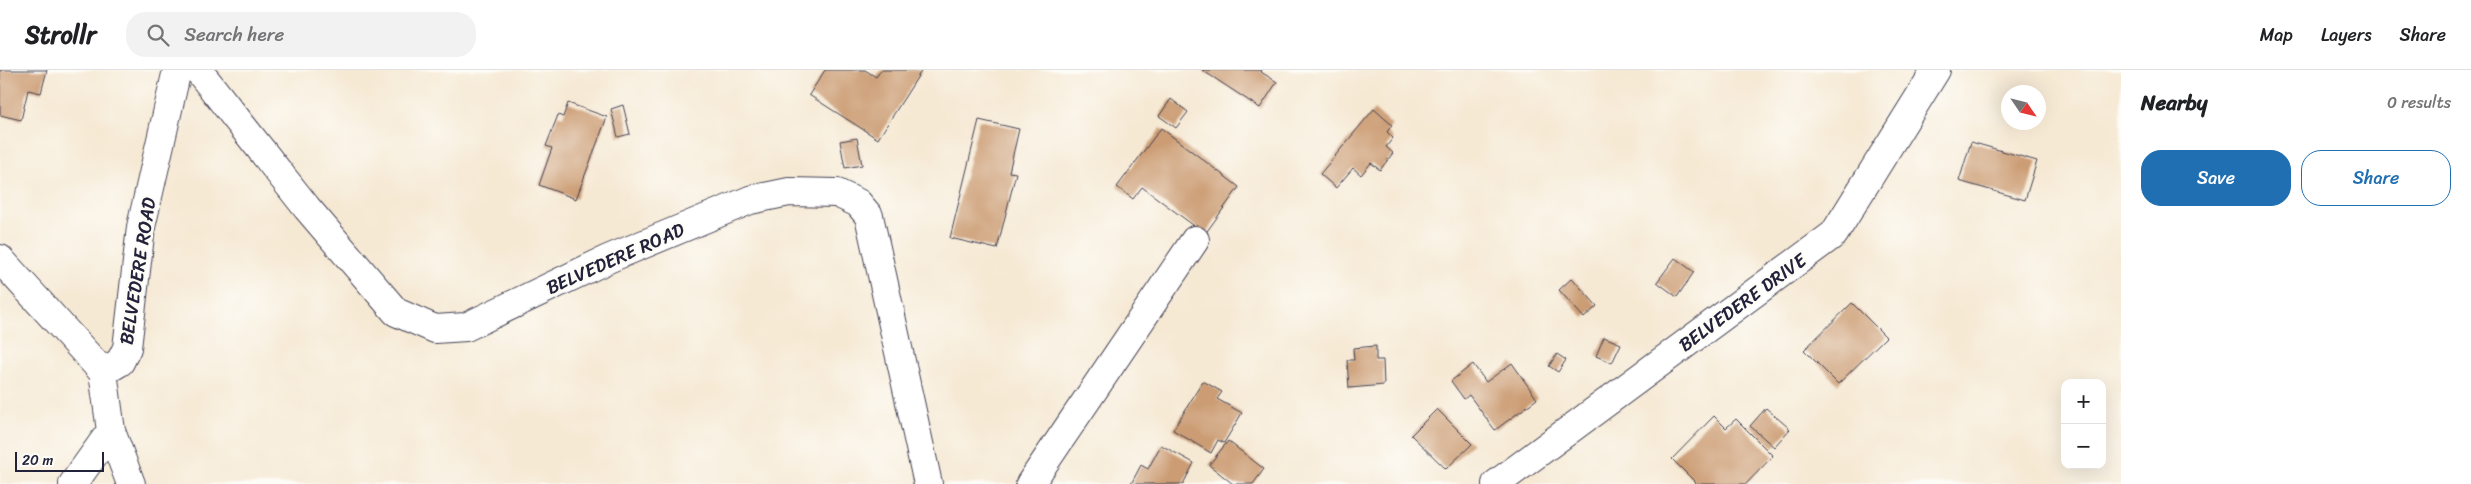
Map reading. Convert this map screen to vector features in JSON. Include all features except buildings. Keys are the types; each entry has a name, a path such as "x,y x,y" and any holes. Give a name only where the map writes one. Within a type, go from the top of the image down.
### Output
{"street":[{"name":"BELVEDERE ROAD","path":"103,372 120,362 127,348 141,227 177,70"},
{"name":"BELVEDERE ROAD","path":"198,70 307,208 396,312 435,329 466,327 608,259 750,200 789,192 837,193 858,203 869,216 928,484"},
{"name":"BELVEDERE DRIVE","path":"1496,484 1834,234 1936,70"},
{"path":"1030,484 1195,240"},
{"path":"0,259 103,372 111,431 131,484"},
{"path":"73,484 111,431"}]}
